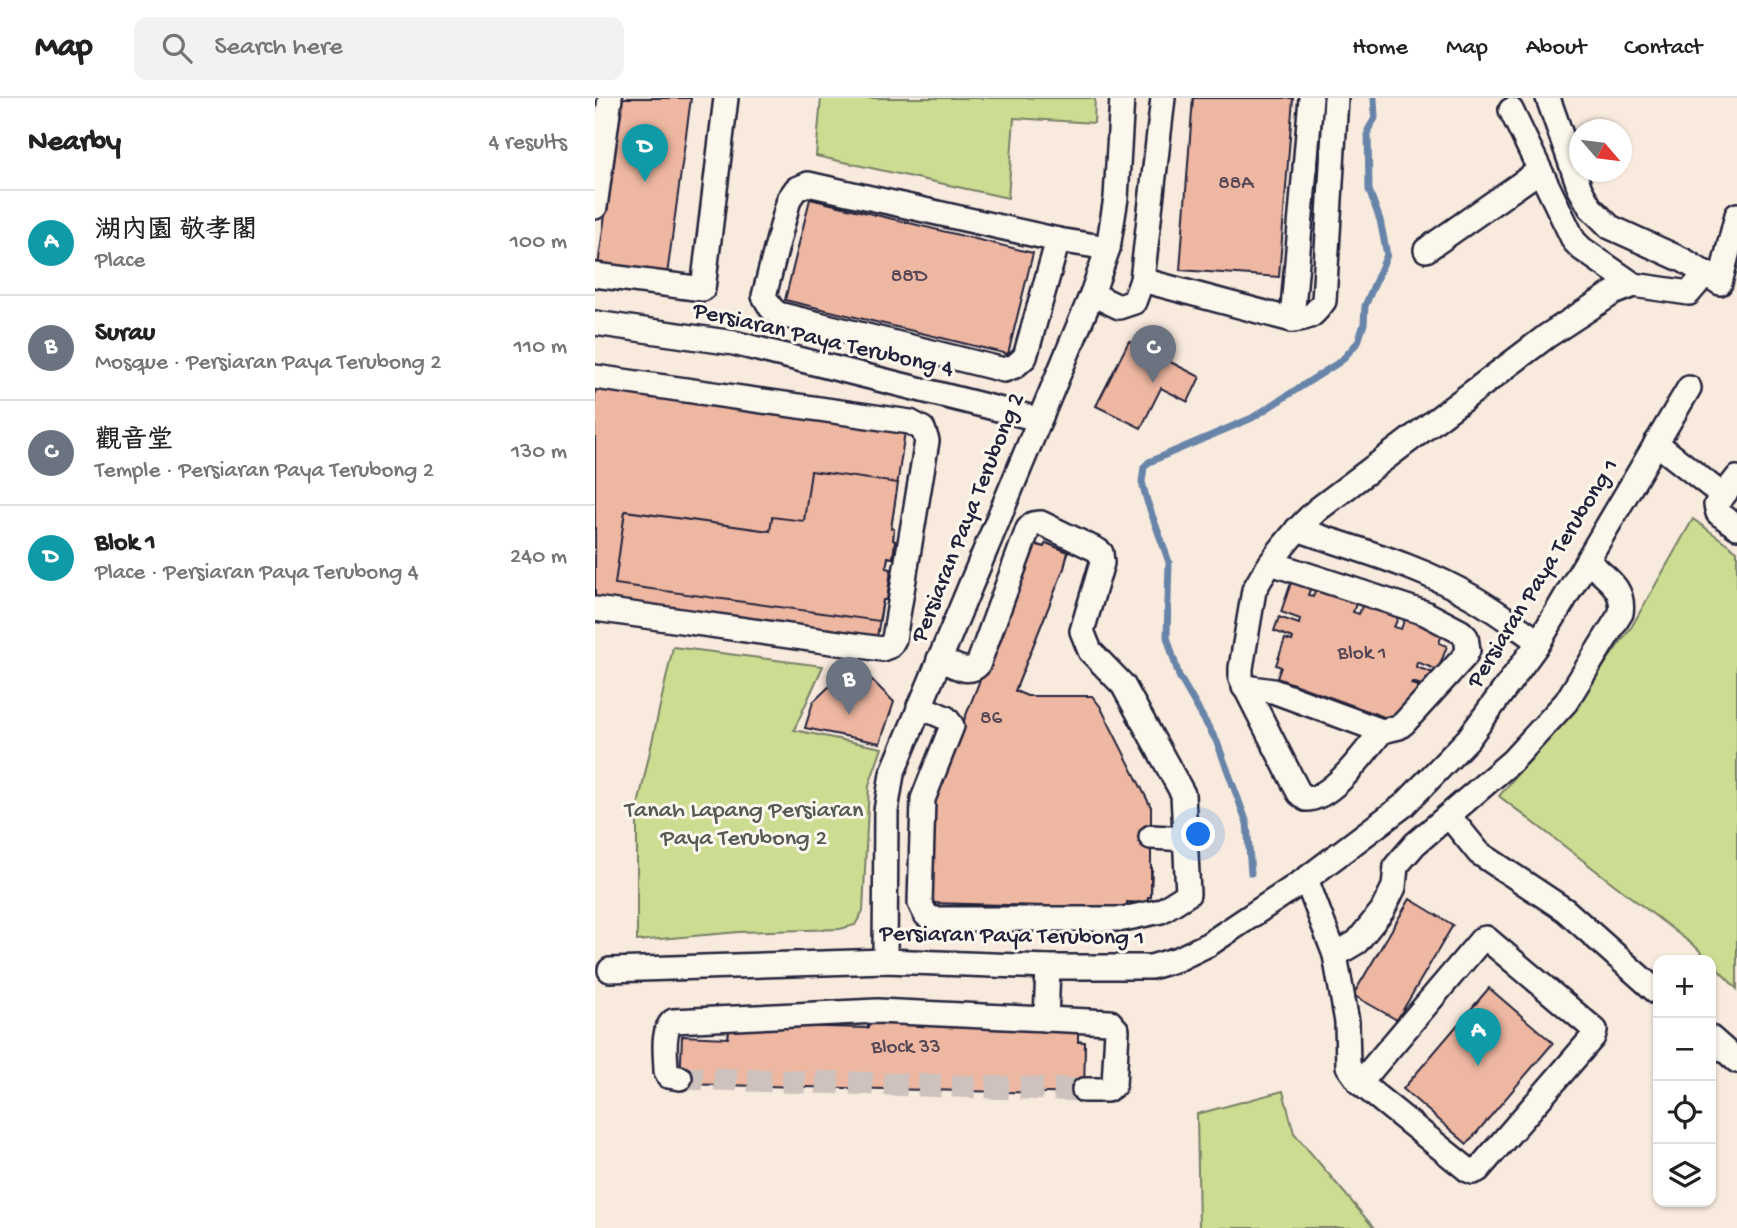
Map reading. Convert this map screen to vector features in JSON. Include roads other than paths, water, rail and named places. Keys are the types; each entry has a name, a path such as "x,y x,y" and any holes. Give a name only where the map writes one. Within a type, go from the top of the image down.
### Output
{"street":[{"path":"595,207 610,98"},
{"path":"595,275 703,289 726,98"},
{"name":"Persiaran Paya Terubong 2","path":"885,961 885,811 892,774 1092,294 1108,248 1117,198 1122,98"},
{"path":"1092,294 1119,307 1134,302 1142,280 1163,98"},
{"path":"1292,320 1311,98"},
{"path":"1142,280 1292,320 1308,318 1324,301 1336,98"},
{"path":"1548,98 1580,189 1590,207 1610,227 1685,261 1713,278"},
{"path":"1511,110 1574,241 1581,249 1634,285 1689,293 1713,278 1737,215"},
{"path":"1426,250 1539,170"},
{"path":"1058,240 1025,357 1015,366 1004,370 778,314 764,296 789,198 796,189 808,184 1058,240 1108,248"},
{"path":"1271,563 1425,613 1466,637 1468,650 1465,656 1404,723 1382,731 1330,790 1314,799 1306,799 1299,793 1244,687 1241,668 1254,590 1271,563 1285,541 1317,510 1547,336 1613,293 1634,285"},
{"name":"Persiaran Paya Terubong 4","path":"595,323 734,343 1038,419"},
{"path":"595,377 910,422 923,429 927,441 894,639 890,646 882,649 595,609"},
{"name":"Persiaran Paya Terubong 1","path":"610,970 885,961 1048,967 1151,967 1178,959 1209,944 1306,878 1404,806 1468,739 1539,642 1689,388"},
{"path":"1656,443 1730,486 1716,505 1718,513 1737,527"},
{"path":"919,706 946,718 952,726 923,799 920,903 926,915 934,919 1123,919 1161,911 1188,894 1183,794 1123,685 1090,651 1082,631 1102,563 1101,553 1041,523 1033,524 1028,529 978,665 968,671 939,659"},
{"path":"1297,529 1396,562 1442,582 1494,611 1539,642"},
{"path":"1335,955 1357,942 1382,911 1394,887 1396,866 1415,844 1512,761 1566,702 1621,613 1623,601 1620,592 1588,561"},
{"path":"1244,687 1273,691 1382,731"},
{"path":"1450,816 1479,853 1565,910 1653,989"},
{"path":"1151,837 1187,839"},
{"path":"1306,878 1335,955 1347,1022 1348,1066 1360,1083 1468,1170 1478,1170 1593,1037 1595,1030 1486,938 1482,939 1360,1083"},
{"path":"1046,1019 1048,967"},
{"path":"680,1078 668,1076 666,1071 666,1032 667,1026 673,1021 877,1011 1109,1023 1117,1030 1114,1085 1107,1090 1084,1090"},
{"path":"1716,1042 1737,1061"}],"waterway":[{"path":"1251,873 1247,823 1217,742 1179,676 1167,637 1169,562 1147,501 1142,482 1144,467 1149,462 1252,418 1341,361 1358,342 1364,324 1365,306 1387,255 1380,220 1369,190 1368,130 1375,118 1374,98"}],"tunnel":[{"path":"680,1078 1084,1090"}],"place":[{"name":"Blok 1","path":"645,182"},
{"name":"觀音堂","path":"1153,383"},
{"name":"Surau","path":"849,715"},
{"name":"湖內園 敬孝閣","path":"1478,1066"}],"park label":[{"name":"Tanah Lapang Persiaran Paya Terubong 2","path":"744,825"}]}
